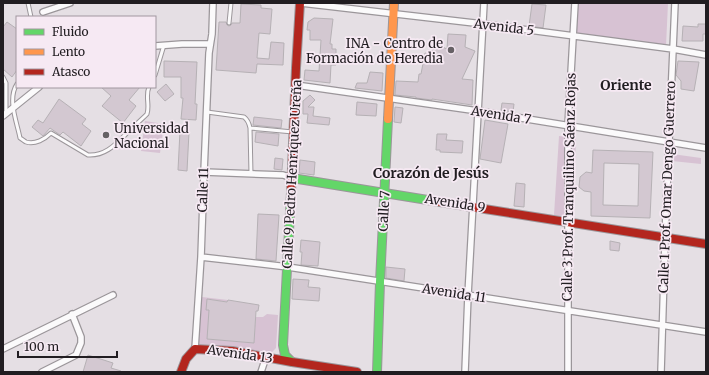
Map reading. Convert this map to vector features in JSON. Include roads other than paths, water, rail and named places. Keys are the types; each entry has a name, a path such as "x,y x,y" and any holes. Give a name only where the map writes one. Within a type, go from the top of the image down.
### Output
{"main road":[{"name":"Calle 9 Pedro Henríquez Ureña","path":"283,345 300,3"},
{"name":"Calle 7","path":"377,372 394,3"},
{"name":"Avenida 9","path":"292,178 706,243"},
{"path":"266,357 274,356 283,345"},
{"path":"283,345 285,355 292,362"},
{"name":"Avenida 13","path":"195,349 232,351 356,372"},
{"path":"181,372 184,360 195,349"}],"street":[{"path":"43,12 63,4 70,3"},
{"name":"Calle 11","path":"195,349 202,257 208,53 212,34 213,3"},
{"name":"Avenida 5","path":"300,3 483,24 673,49 706,55"},
{"path":"465,372 484,3"},
{"name":"Calle 3 Prof. Tranquilino Sáenz Rojas","path":"568,372 568,126 575,3"},
{"name":"Calle 1 Prof. Omar Dengo Guerrero","path":"661,372 675,3"},
{"path":"156,46 210,44"},
{"name":"Avenida 7","path":"296,85 478,111 706,148"},
{"path":"5,115 38,88"},
{"name":"Avenida 9","path":"204,172 283,175 292,178"},
{"name":"Avenida 11","path":"202,257 288,267 706,332"},
{"path":"3,349 113,295"},
{"path":"42,372 76,355 81,343 81,336 72,314"},
{"path":"261,372 266,357"}],"lane":[{"path":"28,3 31,16"},
{"path":"229,23 231,3"},
{"path":"156,72 164,45"},
{"path":"3,76 6,83 5,115"},
{"path":"16,86 12,96 12,102 20,138 26,142 34,142 40,141 51,133 88,155 105,152 113,147 146,114 149,109 147,96 149,88"},
{"path":"206,112 244,117 247,119 250,128 251,174"},
{"path":"250,128 294,132"}],"place":[{"name":"INA - Centro de Formación de Heredia","path":"451,50"},
{"name":"Universidad Nacional","path":"106,135"}],"district":[{"name":"Oriente","path":"626,85"},
{"name":"Corazón de Jesús","path":"431,173"}]}
